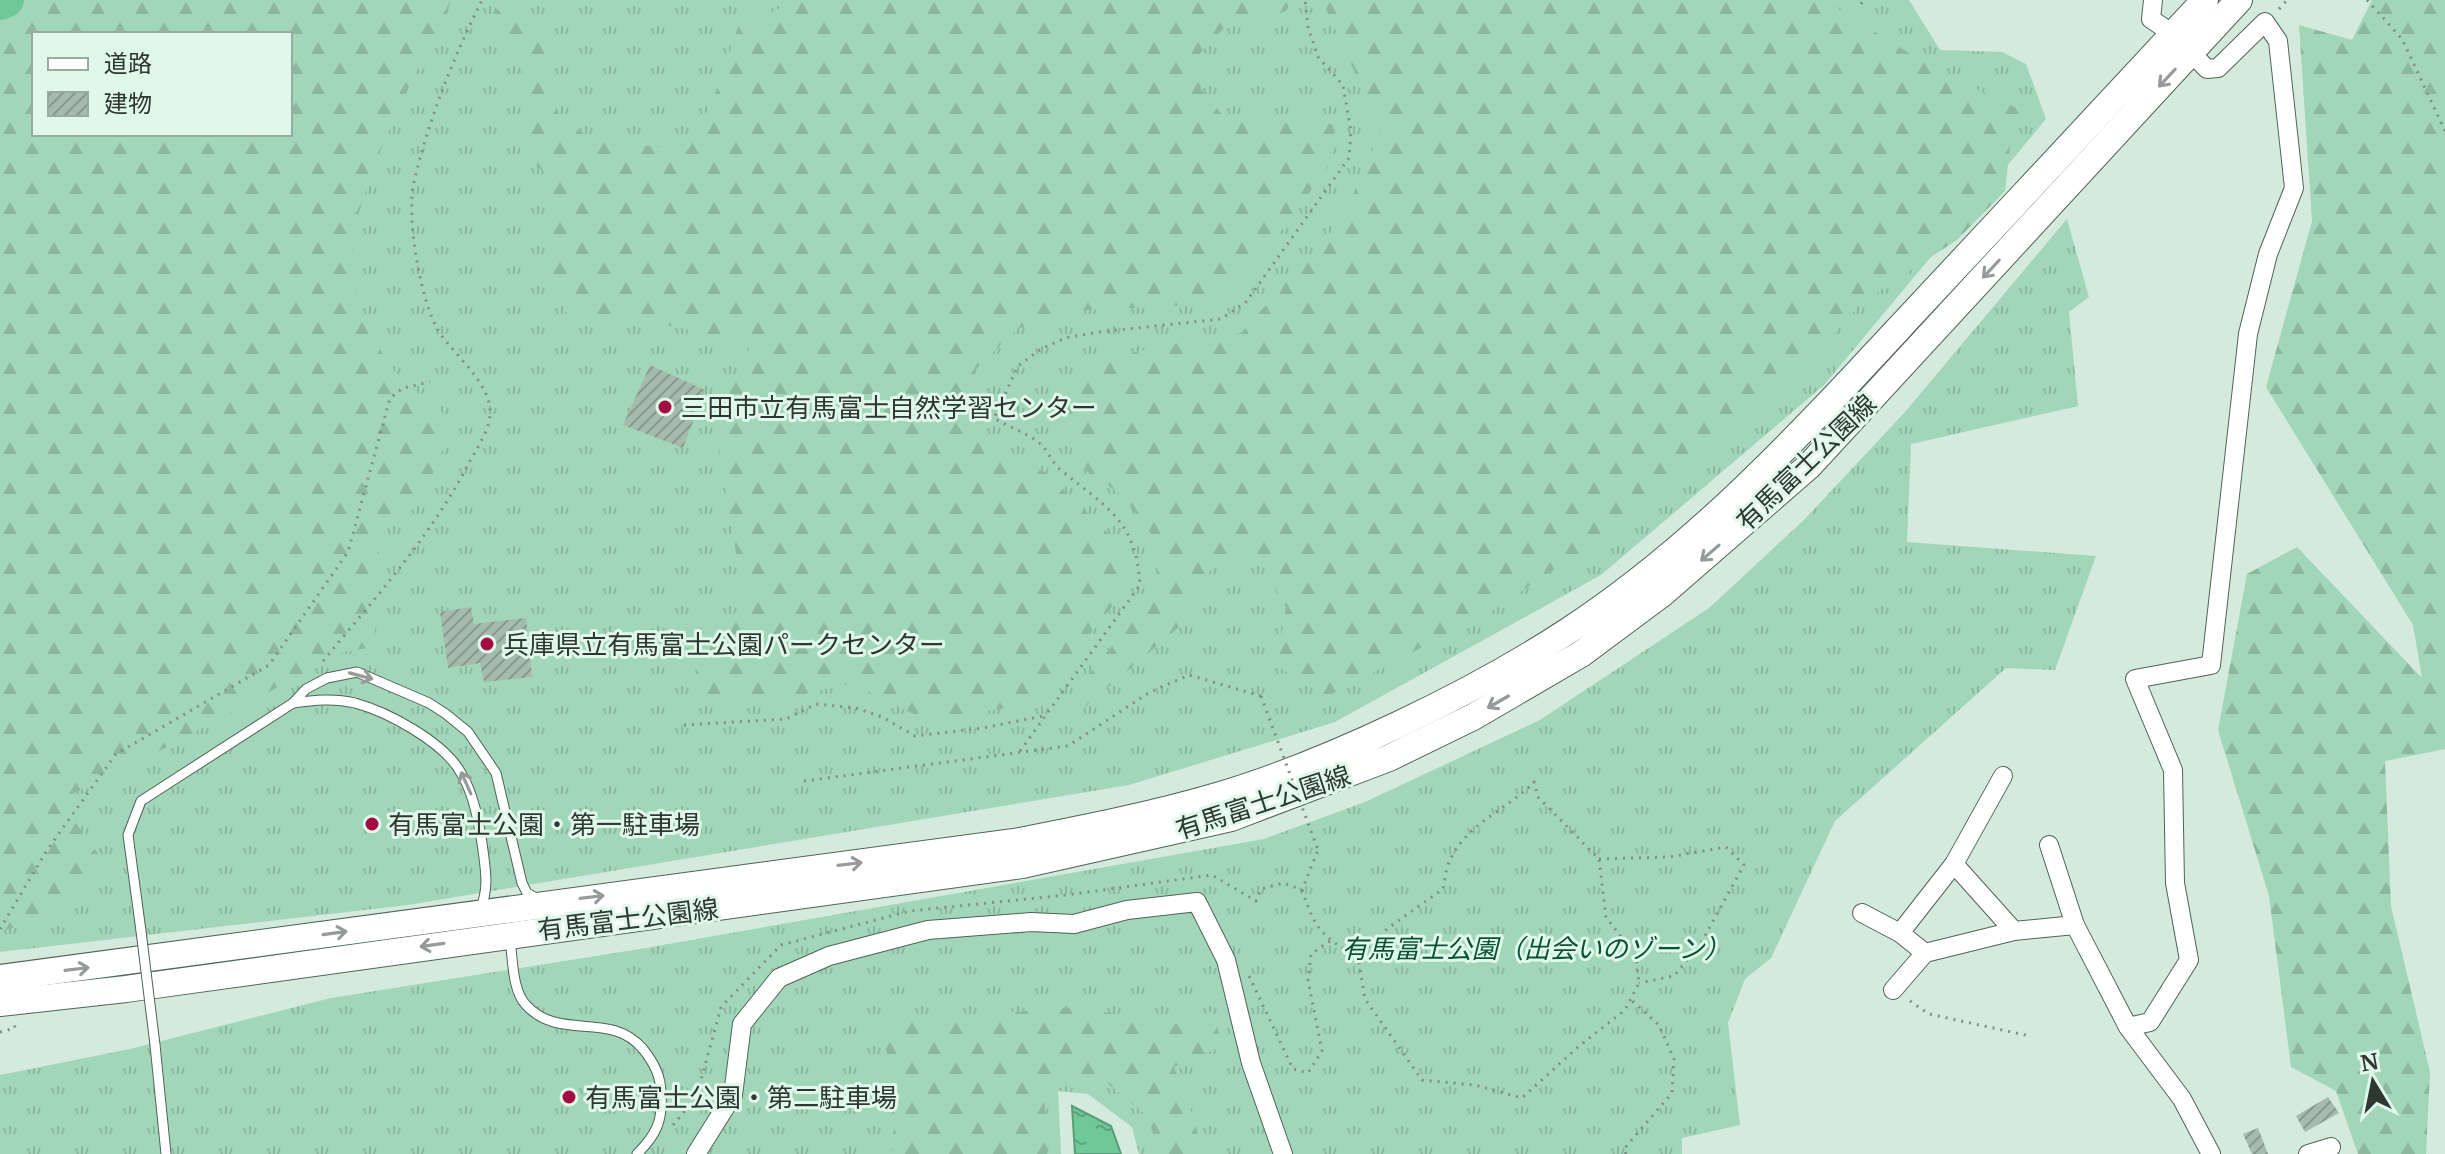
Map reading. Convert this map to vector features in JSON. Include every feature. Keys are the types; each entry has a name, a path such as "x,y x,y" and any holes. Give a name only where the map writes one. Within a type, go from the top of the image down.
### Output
{"main road":[{"name":"有馬富士公園線","path":"0,1003 126,989 509,934 933,879 1091,852 1231,818 1389,758 1473,717 1581,654 1663,593 1809,466 2182,44 2205,0"},
{"name":"有馬富士公園線","path":"0,978 1020,841 1146,815 1221,794 1302,765 1456,694 1567,632 1649,572 1716,515 1793,442 2182,44 2239,0"}],"street":[{"path":"2128,1027 2150,1022 2189,960 2175,883 2173,770 2135,679 2211,665 2248,334 2268,254 2294,188 2278,41 2265,22 2218,68 2207,69 2151,19 2153,0"},
{"path":"1900,933 1954,864 2003,776"},
{"path":"2049,845 2075,925 2128,1027 2182,1099 2211,1154"},
{"path":"1954,864 2014,931"},
{"path":"696,1154 733,1095 742,1024 779,978 829,956 928,930 1031,922 1074,924 1127,910 1197,902 1226,960 1251,1063 1283,1154"},
{"path":"1862,913 1900,933 1925,953"},
{"path":"1893,990 1925,953 2014,931 2075,925"},
{"path":"2308,1154 2331,1147"}],"lane":[{"path":"166,1154 128,835 141,801 293,703 306,689 327,678 357,672 429,703 468,732 496,773 522,883 527,893 544,903"},
{"path":"293,703 327,699 356,703 419,732 460,770 478,817 487,878 485,899 478,913"},
{"path":"509,934 517,983 524,1004 544,1019 570,1026 616,1028 635,1040 651,1059 661,1081 660,1125 637,1154"}],"path":[{"path":"323,661 413,551 454,493 488,427 490,413 487,393 437,328 417,275 413,185 446,87 482,0"},
{"path":"1020,751 1140,585 1138,554 1121,523 1092,491 1060,470 1039,442 994,418 1018,366 1041,349 1065,338 1099,332 1221,319 1246,302 1349,158 1351,132 1343,85 1318,57 1305,0"},
{"path":"2367,0 2402,39 2445,131"},
{"path":"0,929 47,850 116,754 269,665 348,552 390,398 403,388 430,382"},
{"path":"804,781 1068,746 1150,692 1189,675 1261,696 1318,850 1302,890 1313,923 1330,941 1358,957"},
{"path":"684,725 786,719 816,704 869,713 915,736 983,728 1043,716"},
{"path":"1534,782 1538,797 1599,859 1606,917 1636,957 1639,983 1625,1010 1522,1098 1475,1085 1422,1080 1365,999 1358,957 1388,928 1443,889 1451,857 1474,829 1517,800 1534,782"},
{"path":"1599,859 1669,857 1726,847 1744,865 1701,943 1674,976 1639,983"},
{"path":"1212,875 1256,901 1261,889 1283,883 1302,890"},
{"path":"1226,960 1253,978 1293,1069 1308,1073 1322,1051 1308,980 1311,954 1330,941"},
{"path":"1893,990 1929,1014 2030,1036"},
{"path":"1626,1154 1624,1149 1672,1093 1674,1059 1659,1025 1630,999"}],"green space":[{"path":"0,0 1909,0 1940,50 2002,52 2026,64 2046,119 1824,385 1601,575 1335,722 1129,785 408,905 0,952"},
{"path":"27,0 452,0 376,162 364,196 352,259 359,304 386,359 399,376 454,423 430,480 406,520 380,532 374,647 343,652 128,768 59,800 106,865 40,922 0,931 0,12"},
{"path":"799,0 885,0 926,7 930,0 1291,0 1287,10 1256,25 1225,27 1200,53 1201,89 1228,122 1336,124 1328,167 1253,269 1223,299 1173,306 1086,310 1017,329 976,369 957,426 991,450 1045,472 1121,545 1123,593 1033,704 925,720 852,683 778,700 701,701 695,668 706,620 746,611 714,424 752,343 652,322 570,320 556,286 547,234 551,180 520,149 524,101 519,51 490,30 495,10 522,6 552,53 554,110 594,142 689,149 715,94 738,27"},
{"path":"1322,0 1830,0 1833,6 1940,72 2027,113 2011,137 2005,191 1957,240 1861,303 1794,379 1607,542 1566,561 1492,611 1326,697 1276,665 1286,608 1256,552 1217,557 1186,621 1071,719 1059,711 1156,592 1163,550 1122,495 1078,465 1063,423 1077,369 1158,346 1241,333 1341,221 1381,131"},
{"path":"2372,0 2445,0 2445,749 2385,761 2391,906 2430,1072 2426,1154 2358,1154 2336,1091 2291,1067 2269,896 2218,730 2247,574 2297,547 2422,678 2413,625 2266,387 2312,221 2299,25 2352,40"},
{"name":"有馬富士公園（出会いのゾーン）","path":"2067,219 2089,297 2069,312 2078,406 1911,444 1907,542 2096,556 2055,670 2006,668 1835,821 1771,958 1745,979 1728,1023 1740,1125 1682,1138 1682,1154 1139,1154 1132,1127 1088,1094 1058,1091 1061,1154 0,1154 0,1075 130,1049 331,998 646,948 1264,839 1365,802 1540,720 1709,608 1804,520 1905,412"},
{"path":"1073,1007 1179,1024 1212,1011 1223,1046 1174,1067 1195,1121 1202,1154 1160,1154 1147,1116 1101,1078 1044,1087 1047,1154 892,1154 896,1089 879,1023"}],"water":[{"path":"1072,1106 1111,1126 1121,1154 1075,1154"}],"building":[{"name":"三田市立有馬富士自然学習センター","path":"650,365 705,390 683,448 623,425"},
{"name":"兵庫県立有馬富士公園パークセンター","path":"471,607 474,624 526,618 532,677 484,682 480,663 448,668 440,612"},
{"path":"2328,1097 2339,1113 2305,1132 2296,1116"},
{"path":"2258,1128 2268,1154 2252,1154 2243,1134"}],"waterway":[{"path":"0,3 7,0"}],"place":[{"name":"三田市立有馬富士自然学習センター","path":"665,407"},
{"name":"兵庫県立有馬富士公園パークセンター","path":"487,644"},
{"name":"有馬富士公園・第一駐車場","path":"372,824"},
{"name":"有馬富士公園・第二駐車場","path":"569,1097"}]}
